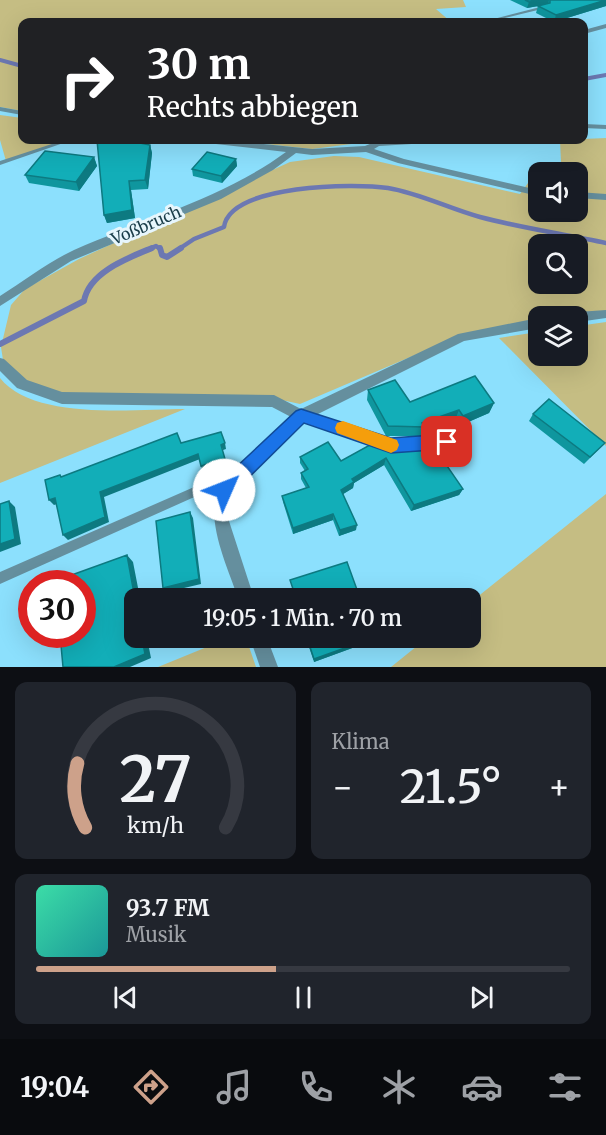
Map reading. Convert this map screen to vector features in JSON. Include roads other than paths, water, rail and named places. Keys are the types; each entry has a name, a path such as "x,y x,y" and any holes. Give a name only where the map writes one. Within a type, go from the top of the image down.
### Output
{"street":[{"path":"588,31 606,26"},
{"path":"0,109 18,112"},
{"path":"238,144 293,151 367,149 401,161 528,191"},
{"path":"367,149 377,144"},
{"name":"Voßbruch","path":"0,303 22,286 75,254 177,213 250,179 276,165 293,151"},
{"path":"588,195 606,196"},
{"path":"588,316 606,314"},
{"path":"243,588 221,521 224,490 301,416 462,337 528,326"},
{"path":"0,363 22,384 62,398 274,401 301,416"},
{"path":"262,648 269,667"}],"lane":[{"path":"500,18 544,7"},
{"path":"588,126 606,127"},
{"path":"0,163 57,144"},
{"path":"301,416 391,445 447,442"},
{"path":"0,578 201,489 224,490"}],"waterway":[{"path":"0,60 18,65"},
{"path":"588,78 606,75"},
{"path":"179,249 194,239 224,227 231,213 248,202 270,194 350,186 400,190 480,217 606,243"},
{"path":"149,249 156,246 160,249"},
{"path":"0,344 84,301 87,291 101,274 152,248"},
{"path":"160,248 162,255 167,257 181,248"}]}
